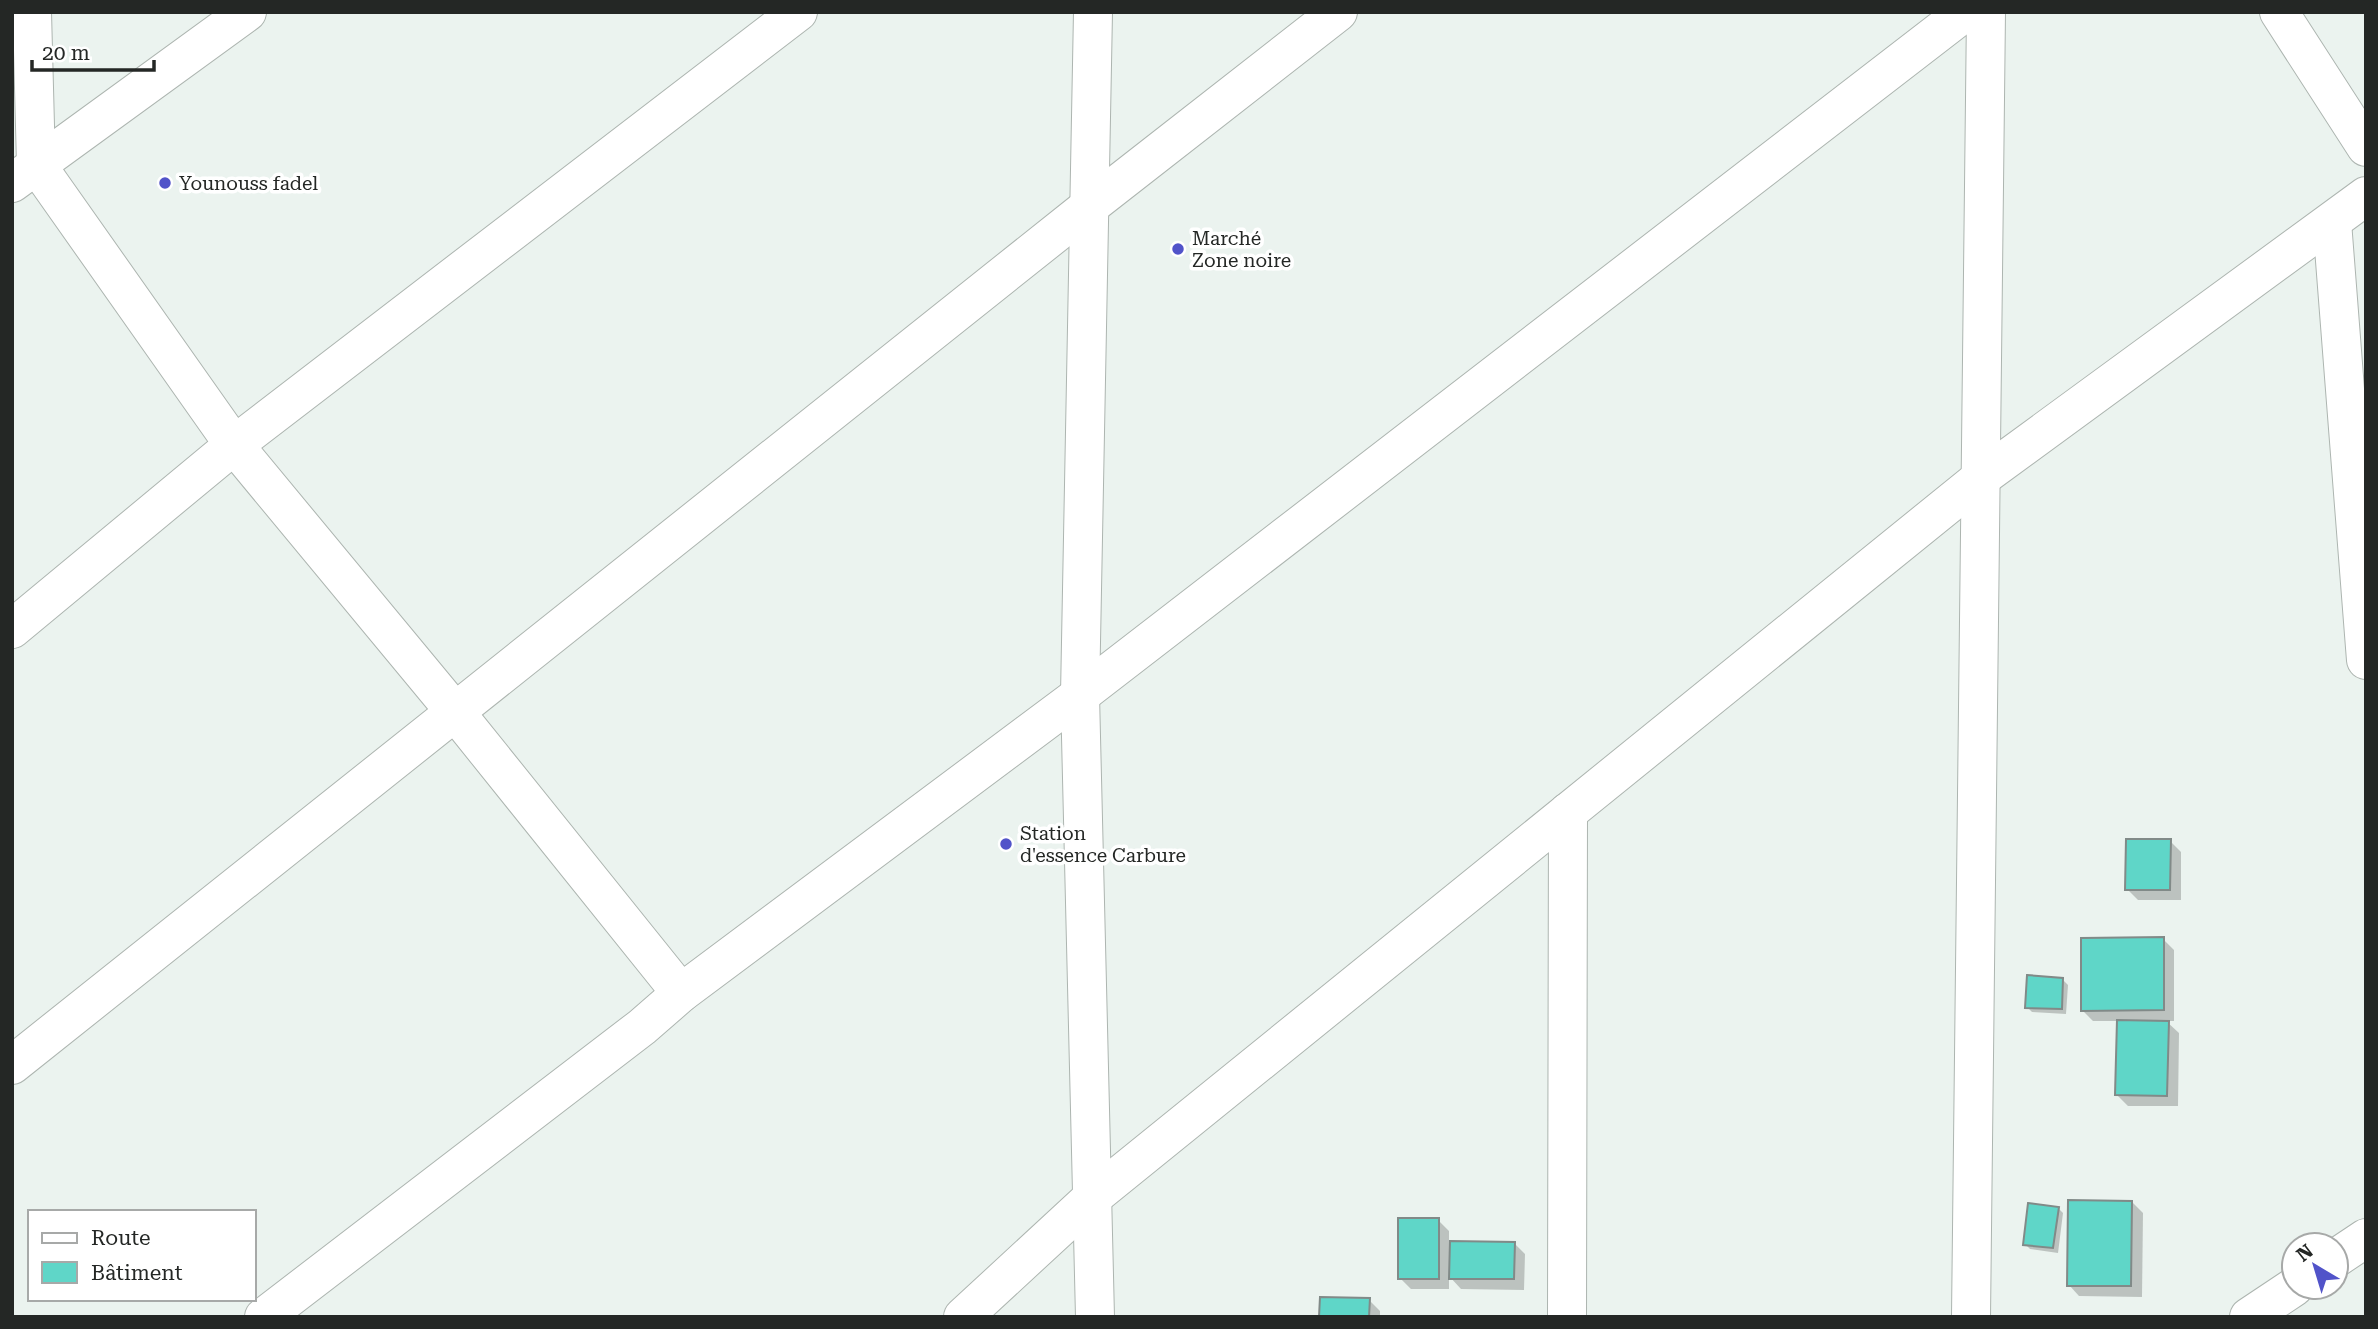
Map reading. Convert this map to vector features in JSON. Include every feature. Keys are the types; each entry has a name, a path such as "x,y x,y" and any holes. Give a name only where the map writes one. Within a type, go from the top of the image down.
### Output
{"street":[{"path":"32,12 24,173 234,445 456,713 681,993"},
{"path":"24,173 247,12"},
{"path":"12,629 234,445 798,12"},
{"path":"1093,12 1080,695 1095,1317"},
{"path":"12,1065 1091,205 1338,12"},
{"path":"264,1317 642,1027 681,993 1080,695 1965,12"},
{"path":"1971,1317 1986,12"},
{"path":"2279,12 2366,147"},
{"path":"963,1317 1094,1196 1982,477 2366,196"},
{"path":"2332,222 2366,657"},
{"path":"1567,1317 1568,812"},
{"path":"2350,1249 2366,1238"},
{"path":"2249,1317 2280,1296"}],"building":[{"path":"2126,839 2171,839 2170,890 2125,890"},
{"path":"2164,937 2164,1010 2081,1011 2081,938"},
{"path":"2027,975 2063,978 2062,1009 2025,1008"},
{"path":"2117,1020 2169,1021 2167,1096 2115,1095"},
{"path":"2068,1200 2132,1201 2131,1286 2067,1286"},
{"path":"2028,1203 2059,1207 2053,1248 2023,1245"},
{"path":"1398,1218 1439,1218 1439,1279 1398,1279"},
{"path":"1450,1241 1515,1242 1514,1279 1449,1279"},
{"path":"1320,1297 1370,1298 1369,1317 1319,1317"}],"place":[{"name":"Younouss fadel","path":"165,183"},
{"name":"Marché Zone noire","path":"1178,249"},
{"name":"Station d'essence Carbure","path":"1006,844"}]}
